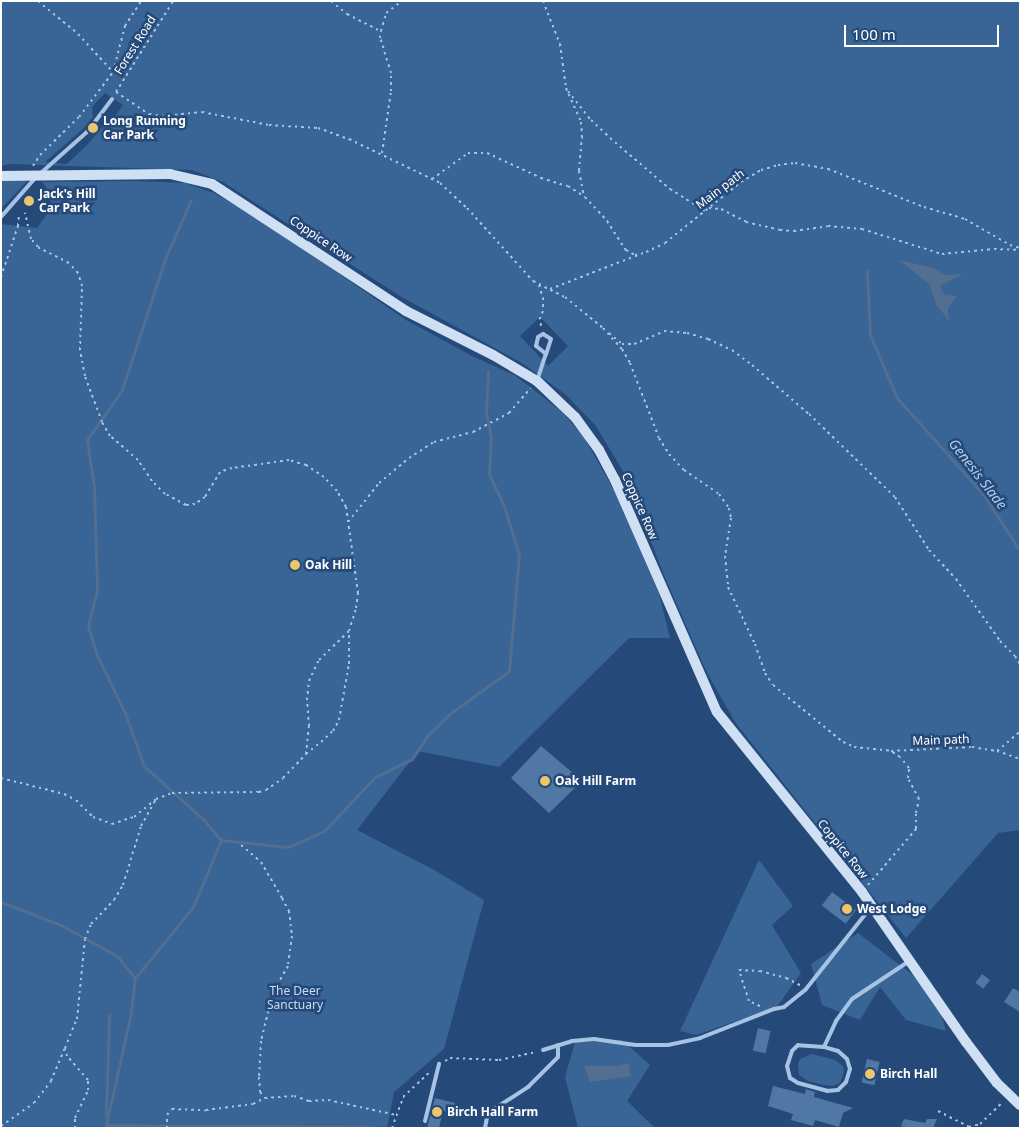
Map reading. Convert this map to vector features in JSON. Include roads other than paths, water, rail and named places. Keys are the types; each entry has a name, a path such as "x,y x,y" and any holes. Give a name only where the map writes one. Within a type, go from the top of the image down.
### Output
{"main road":[{"name":"Coppice Row","path":"1,176 170,174 212,184 406,311 493,355 537,381 575,417 599,450 619,489 717,712 862,892 908,961 966,1042 1009,1095 1020,1105"}],"lane":[{"path":"1,216 34,175 88,131 112,99"},
{"path":"537,381 552,339 543,334 538,337 536,346 546,354"},
{"path":"542,1050 572,1041 594,1040 636,1045 668,1045 700,1038 774,1009 784,1007 806,989 871,907"},
{"path":"824,1047 836,1021 852,999 908,961"},
{"path":"485,1128 488,1113 528,1087 558,1058 558,1045"},
{"path":"798,1046 824,1047 838,1051 847,1059 850,1069 846,1082 838,1090 827,1090 798,1083 790,1078 787,1066 792,1051 798,1046"},
{"path":"425,1121 439,1064"}],"waterway":[{"path":"191,200 165,259 122,390 87,440 94,487 97,590 88,626 97,655 125,713 144,766 204,820 221,840 193,907 135,978 130,1017 106,1125 367,1127"},
{"name":"Genesis Slade","path":"867,270 870,335 897,398 983,494 1020,551"},
{"path":"221,840 288,847 324,831 375,777 412,759 429,734 452,712 509,671 519,555 504,506 489,474 491,437 486,411 488,371"},
{"path":"1,902 61,925 117,956 135,978"},
{"path":"106,1117 109,1015"}],"place":[{"name":"Long Running Car Park","path":"93,128"},
{"name":"Jack's Hill Car Park","path":"29,201"},
{"name":"Oak Hill","path":"295,565"},
{"name":"Oak Hill Farm","path":"545,781"},
{"name":"West Lodge","path":"847,909"},
{"name":"Birch Hall","path":"870,1074"},
{"name":"Birch Hall Farm","path":"437,1112"}],"park label":[{"name":"The Deer Sanctuary","path":"295,998"}]}
